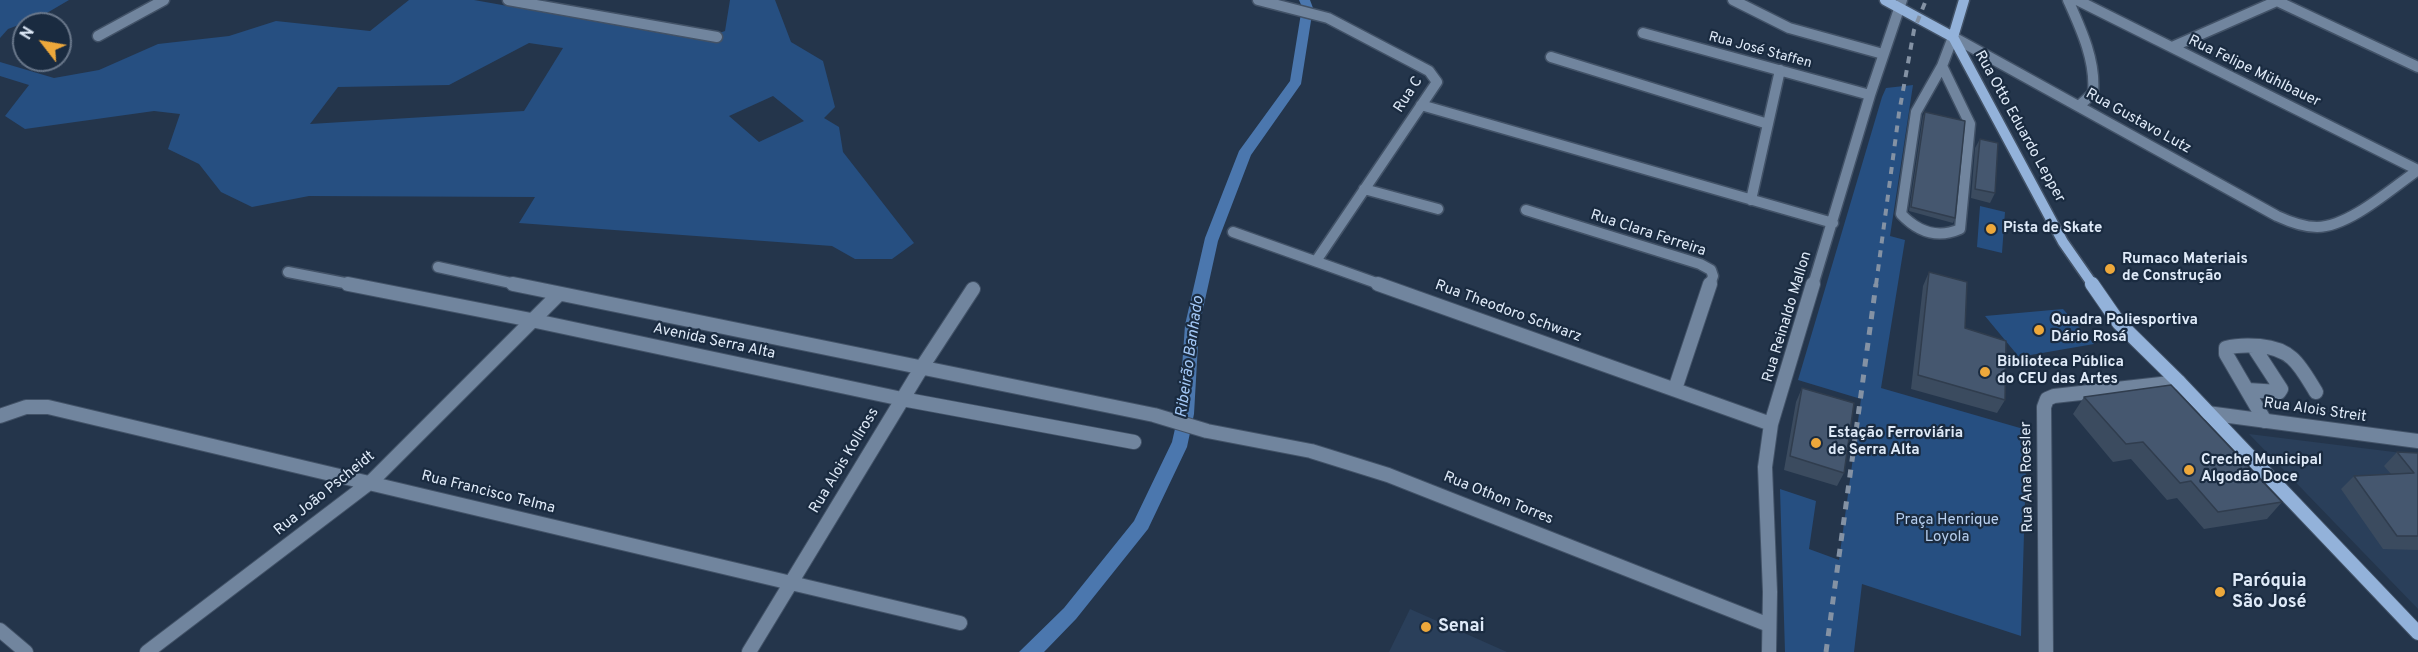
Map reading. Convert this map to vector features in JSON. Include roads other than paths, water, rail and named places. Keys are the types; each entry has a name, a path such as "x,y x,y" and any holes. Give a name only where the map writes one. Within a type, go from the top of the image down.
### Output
{"main road":[{"path":"1885,0 1900,4 1953,37 1964,0"},
{"name":"Rua Otto Eduardo Lepper","path":"1953,37 2063,242 2119,323 2179,382 2418,633"}],"street":[{"path":"98,36 164,0"},
{"path":"508,0 717,37"},
{"name":"Rua C","path":"1258,0 1317,14 1335,21 1430,71 1437,82 1316,261"},
{"path":"1733,0 1789,28 1883,54"},
{"path":"2068,0 2077,20 2095,83 2091,97 2079,106"},
{"name":"Rua Felipe Mühlbauer","path":"2077,0 2418,170"},
{"path":"2172,47 2277,1 2418,67"},
{"name":"Rua Reinaldo Mallon","path":"1769,652 1770,573 1765,467 1771,424 1870,95 1900,4"},
{"name":"Rua José Staffen","path":"1643,33 1870,95"},
{"path":"1942,66 1970,124 1960,229 1948,235 1929,234 1910,226 1901,214 1916,112 1942,66 1953,37"},
{"name":"Rua Gustavo Lutz","path":"1953,37 2277,216 2310,227 2320,228 2338,223 2418,170"},
{"path":"1551,57 1768,124"},
{"path":"1751,200 1779,70"},
{"path":"1421,105 1833,223"},
{"path":"1364,189 1438,209"},
{"name":"Rua Clara Ferreira","path":"1526,210 1700,264 1711,270 1713,276 1675,389"},
{"name":"Rua Theodoro Schwarz","path":"1233,232 1771,424"},
{"name":"Avenida Serra Alta","path":"438,267 559,294 1154,415"},
{"name":"Avenida Serra Alta","path":"288,272 531,320 902,399 1134,442"},
{"name":"Rua Alois Kollross","path":"749,652 902,399 973,290"},
{"name":"Rua João Pscheidt","path":"147,652 372,482 559,294"},
{"path":"2265,421 2226,354 2226,348 2234,345 2273,347 2290,354 2316,392"},
{"path":"2248,390 2279,392 2281,389 2253,346"},
{"name":"Rua Ana Roesler","path":"2046,652 2044,407 2048,399 2054,396 2179,382"},
{"name":"Rua Francisco Telma","path":"3,414 26,407 48,407 960,623"},
{"name":"Rua Alois Streit","path":"2207,413 2418,441"},
{"name":"Rua Othon Torres","path":"1154,415 1207,431 1311,451 1388,474 1769,625"},
{"path":"0,630 26,652"}],"water":[{"name":"Ribeirão Banhado","path":"1299,0 1310,0 1313,8 1301,84 1251,155 1218,241 1199,327 1194,414 1187,447 1148,529 1076,619 1044,652 1019,652 1064,608 1134,521 1172,442 1179,411 1185,325 1205,238 1239,151 1290,81 1302,7"}],"railway":[{"path":"1876,285 1899,113 1914,30 1926,0"},
{"path":"1826,652 1876,284"}],"place":[{"name":"Pista de Skate","path":"1991,229"},
{"name":"Rumaco Materiais de Construção","path":"2110,269"},
{"name":"Quadra Poliesportiva Dário Rosá","path":"2039,330"},
{"name":"Biblioteca Pública do CEU das Artes","path":"1985,372"},
{"name":"Estação Ferroviária de Serra Alta","path":"1816,443"},
{"name":"Creche Municipal Algodão Doce","path":"2189,470"},
{"name":"Paróquia São José","path":"2220,592"},
{"name":"Senai","path":"1426,627"}],"park label":[{"name":"Praça Henrique Loyola","path":"1947,530"}]}
